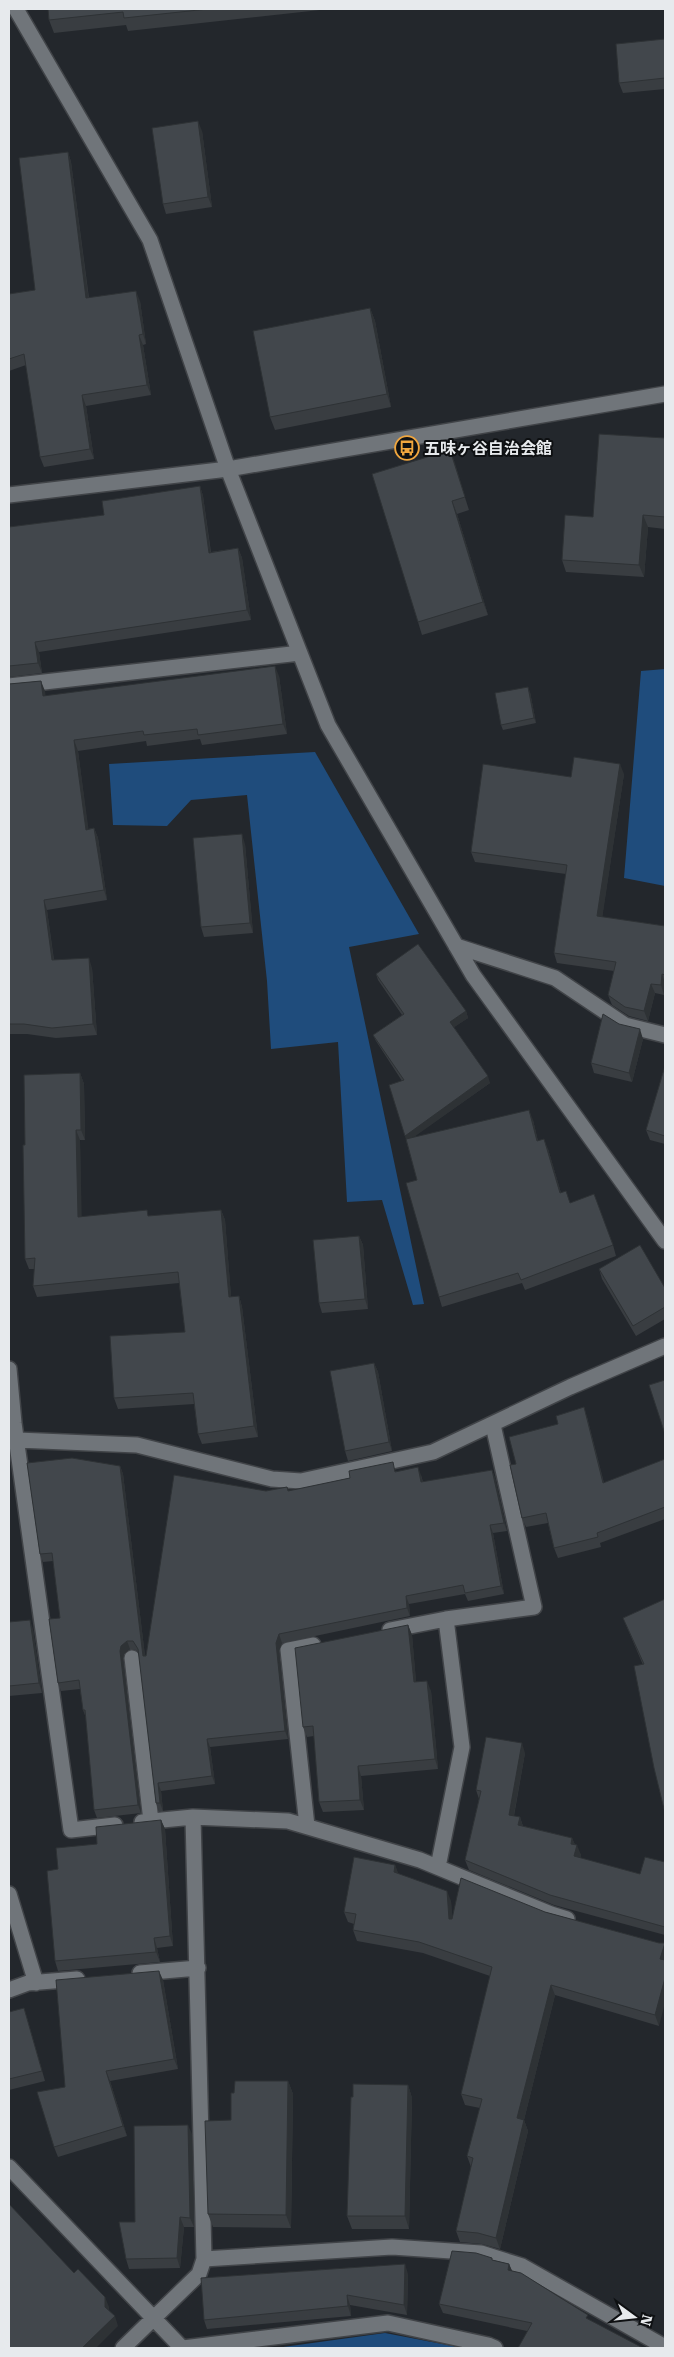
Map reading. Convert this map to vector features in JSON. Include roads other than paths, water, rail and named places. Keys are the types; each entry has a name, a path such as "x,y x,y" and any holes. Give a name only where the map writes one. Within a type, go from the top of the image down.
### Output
{"street":[{"path":"16,9 150,240 228,469 328,725 473,975 665,1241"},
{"path":"9,496 228,469 665,394"},
{"path":"9,686 300,653"},
{"path":"456,946 555,978 625,1025 665,1035"},
{"path":"17,1440 137,1445 272,1479 301,1481 433,1452 570,1387 665,1346"},
{"path":"9,1369 17,1440 71,1830 193,1817 288,1821 438,1867 550,1914 579,1922"},
{"path":"372,1634 446,1619 534,1607 493,1425"},
{"path":"438,1867 462,1747 446,1619"},
{"path":"307,1826 288,1650 325,1643"},
{"path":"132,1658 151,1821"},
{"path":"123,2348 199,2274 204,2258 193,1817"},
{"path":"9,1894 36,1983"},
{"path":"122,1975 198,1968"},
{"path":"9,1990 36,1983 93,1977"},
{"path":"9,2167 153,2320 182,2348 388,2323 495,2348"},
{"path":"204,2258 392,2247 481,2254 522,2266 665,2348"}],"place":[{"name":"五味ヶ谷自治会館","path":"407,448"}]}
